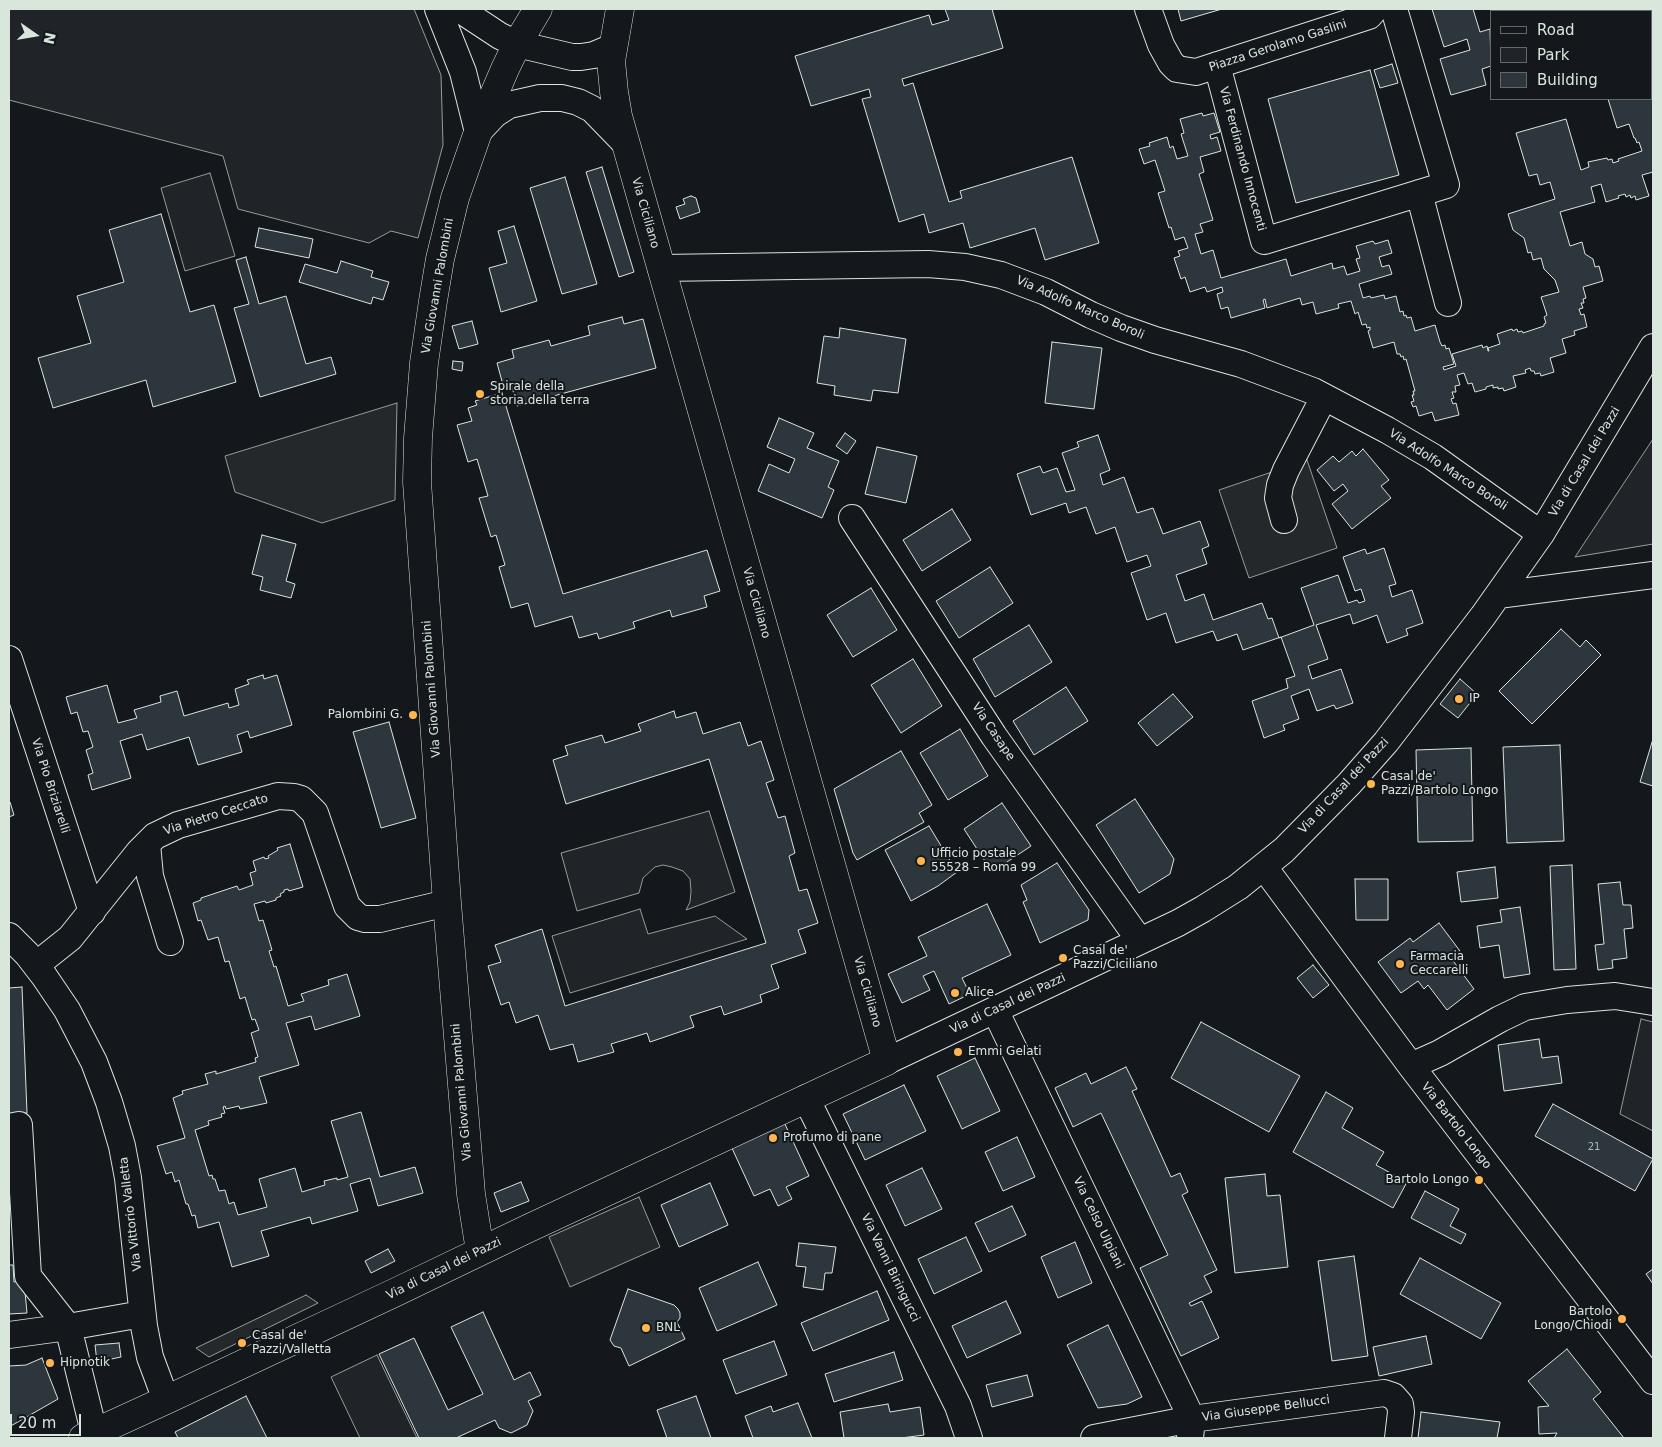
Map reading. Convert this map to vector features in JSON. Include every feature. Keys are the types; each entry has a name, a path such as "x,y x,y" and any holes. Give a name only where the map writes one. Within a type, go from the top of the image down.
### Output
{"main road":[{"name":"Via Giovanni Palombini","path":"480,1251 471,1194 447,903 417,482 417,450 427,341 440,259 455,198 478,132 517,44 538,9"},
{"name":"Via Ciciliano","path":"620,9 613,47 614,98 887,1061"},
{"name":"Via di Casal dei Pazzi","path":"89,1435 887,1061"}],"street":[{"path":"438,9 463,72 478,132"},
{"path":"458,9 500,36 517,44 572,57 588,56 613,47"},
{"path":"547,9 543,22 546,35 561,54"},
{"name":"Piazza Gerolamo Gaslini","path":"1148,9 1161,46 1171,63 1177,69 1196,72 1371,11"},
{"name":"Via Ferdinando Innocenti","path":"1217,65 1264,241 1446,185 1394,9"},
{"path":"478,132 499,111 509,105 540,98 562,98 578,102 592,109 626,144"},
{"path":"1419,193 1448,303"},
{"name":"Via Adolfo Marco Boroli","path":"661,268 915,264 977,269 1023,282 1121,328 1155,340 1241,364 1291,382 1324,397 1433,457 1541,534"},
{"name":"Via di Casal dei Pazzi","path":"887,1061 1140,942 1203,909 1264,867 1306,829 1386,742 1498,595 1541,534 1653,347"},
{"path":"1284,520 1278,498 1280,484 1324,397"},
{"name":"Via Casape","path":"852,518 994,736 1140,942"},
{"path":"1498,595 1653,575"},
{"name":"Via Pio Briziarelli","path":"9,659 92,912"},
{"name":"Via Pietro Ceccato","path":"36,965 70,938 155,836 178,825 272,797 294,797 306,803 315,813 344,900 358,917 380,919 447,903"},
{"path":"147,844 150,876 170,942"},
{"name":"Via Bartolo Longo","path":"1264,867 1411,1066 1653,1381"},
{"name":"Via Vittorio Valletta","path":"9,936 36,965 67,1010 88,1049 115,1118 130,1192 142,1314 150,1357 166,1400"},
{"path":"1411,1066 1440,1053 1525,1007 1567,1000 1615,996 1653,1002"},
{"name":"Via Celso Ulpiani","path":"995,1010 1191,1429"},
{"name":"Via Vanni Biringucci","path":"806,1098 958,1406 969,1438"},
{"path":"9,1127 19,1125 18,1250 28,1276 68,1327 89,1435"},
{"path":"9,1335 142,1314"},
{"name":"Via Giuseppe Bellucci","path":"1094,1438 1191,1429 1384,1392 1393,1396 1400,1404 1398,1438"}],"green space":[{"path":"9,9 414,9 441,75 443,145 418,238 391,231 369,243 238,209 223,156 9,100"},
{"path":"210,173 235,256 185,271 161,188"},
{"path":"1653,439 1653,544 1575,557"},
{"path":"709,811 735,892 686,910 690,902 690,879 683,871 663,865 655,867 643,878 639,893 577,911 561,853"},
{"path":"640,909 648,934 715,916 747,939 570,993 552,936"},
{"path":"1641,1019 1653,1022 1653,1131 1620,1114"},
{"path":"377,1355 417,1438 360,1438 331,1377"}],"shaded area":[{"path":"397,403 395,500 322,523 235,492 225,456"},
{"path":"1307,460 1337,548 1249,578 1219,490"},
{"path":"639,1197 660,1247 570,1287 549,1237"},
{"path":"306,1295 318,1303 209,1357 196,1348"}],"building":[{"path":"945,9 992,9 1003,48 902,79 904,86 913,83 949,202 962,198 960,191 1072,157 1099,243 1045,260 1035,228 970,248 963,223 929,233 924,214 899,222 862,99 871,97 869,89 811,106 795,56 929,15 932,25 949,20"},
{"path":"1178,9 1222,9 1181,21"},
{"path":"1432,9 1473,9 1480,32 1490,29 1490,66 1482,69 1486,85 1451,95 1440,59 1470,50 1467,39 1444,47"},
{"path":"1521,9 1612,9 1612,10"},
{"path":"1392,64 1398,83 1380,88 1374,70"},
{"path":"1370,70 1399,175 1296,203 1268,99"},
{"path":"1652,78 1653,172 1642,175 1649,196 1636,200 1635,196 1631,198 1630,195 1626,197 1625,194 1606,202 1601,184 1591,187 1595,202 1560,212 1570,246 1582,242 1585,254 1593,259 1595,267 1599,266 1603,281 1583,287 1586,298 1583,299 1584,303 1581,303 1583,308 1579,309 1581,315 1584,314 1587,327 1574,331 1575,335 1562,339 1566,353 1550,358 1554,372 1541,376 1540,373 1535,374 1530,368 1525,370 1526,373 1513,376 1516,387 1504,391 1503,388 1493,388 1493,385 1475,392 1472,383 1468,384 1464,373 1457,375 1460,385 1455,386 1456,392 1452,392 1454,398 1451,399 1453,404 1456,403 1459,415 1435,421 1432,412 1419,416 1416,406 1413,407 1411,402 1414,401 1412,395 1414,395 1413,391 1415,391 1406,359 1404,360 1403,356 1401,357 1400,354 1397,354 1394,342 1373,348 1368,331 1370,327 1367,328 1366,324 1362,325 1358,312 1355,314 1351,301 1338,304 1339,308 1316,314 1313,302 1302,305 1300,298 1267,308 1265,299 1263,300 1265,308 1231,318 1228,307 1221,309 1217,294 1223,292 1222,287 1207,292 1205,287 1190,292 1185,277 1181,279 1174,258 1180,256 1178,251 1188,248 1184,237 1175,240 1171,227 1169,228 1158,193 1165,191 1155,160 1144,164 1139,149 1150,146 1149,143 1167,137 1170,148 1173,146 1177,159 1188,156 1181,134 1184,133 1180,119 1202,113 1203,116 1214,113 1220,132 1210,135 1211,139 1217,137 1221,151 1200,157 1204,172 1199,174 1213,220 1200,224 1203,232 1195,234 1201,254 1213,250 1221,278 1286,259 1291,276 1332,263 1333,269 1344,266 1347,275 1360,271 1356,259 1360,258 1356,246 1373,241 1375,244 1388,240 1392,253 1379,257 1382,267 1389,265 1392,274 1359,284 1363,298 1384,295 1385,299 1396,296 1400,312 1403,311 1404,316 1406,315 1407,318 1411,317 1415,331 1435,325 1440,342 1442,346 1445,345 1446,349 1449,348 1454,364 1443,367 1444,370 1456,366 1452,354 1482,345 1483,348 1487,346 1489,351 1488,348 1500,344 1497,334 1512,329 1513,331 1517,329 1518,332 1522,331 1523,333 1544,326 1546,323 1544,317 1547,315 1541,297 1559,292 1555,280 1544,269 1541,258 1533,260 1531,252 1528,253 1524,238 1513,230 1508,214 1555,199 1550,182 1540,185 1537,174 1529,176 1516,133 1566,119 1581,170 1589,167 1588,162 1607,158 1608,160 1612,159 1613,163 1619,161 1618,159 1642,151 1639,142 1637,143 1634,138 1629,124 1617,128 1608,100 1652,100"},
{"path":"602,167 634,272 619,277 586,172"},
{"path":"565,177 597,284 562,294 530,188"},
{"path":"691,196 696,198 700,212 680,219 676,207 685,204 683,199"},
{"path":"161,214 190,312 214,305 236,382 153,407 146,380 53,408 38,358 91,343 77,296 124,282 109,230"},
{"path":"514,226 537,301 501,312 489,268 507,263 498,231"},
{"path":"259,228 313,239 309,258 255,247"},
{"path":"246,257 259,304 286,296 306,364 331,357 336,374 260,397 234,308 249,304 236,260"},
{"path":"341,261 373,271 371,277 389,282 383,300 373,297 371,304 299,282 305,264 337,273"},
{"path":"622,317 624,324 643,319 656,368 517,406 511,383 503,385 497,363 514,358 512,350 549,340 551,346 590,335 588,326"},
{"path":"472,321 478,344 459,349 452,326"},
{"path":"840,328 906,339 898,393 873,390 871,401 834,395 835,386 817,383 824,336 839,338"},
{"path":"1052,342 1102,348 1094,409 1045,403"},
{"path":"453,361 463,362 462,371 452,369"},
{"path":"502,393 563,594 707,550 720,591 704,596 707,607 672,617 670,610 633,622 635,628 599,639 597,633 579,638 572,616 535,627 528,603 511,608 499,567 505,565 496,535 491,537 479,498 488,496 477,459 468,462 457,425 472,421 468,408 477,405 475,401"},
{"path":"779,418 814,433 807,448 839,461 828,487 834,490 822,518 758,491 769,464 789,473 795,459 767,447"},
{"path":"845,433 856,441 847,454 836,446"},
{"path":"1098,435 1110,470 1100,474 1103,485 1124,477 1137,513 1153,508 1163,534 1200,521 1209,546 1202,549 1207,564 1176,575 1185,601 1204,594 1213,620 1262,603 1268,619 1272,618 1279,638 1243,650 1237,634 1217,641 1213,631 1176,643 1166,613 1147,620 1131,573 1151,566 1147,555 1127,562 1115,527 1096,534 1086,507 1069,513 1066,503 1031,515 1017,474 1040,466 1043,473 1057,468 1066,492 1075,490 1062,453 1079,447 1077,442"},
{"path":"877,447 917,456 906,503 865,494"},
{"path":"1363,449 1389,480 1381,486 1391,498 1352,529 1332,504 1348,491 1343,484 1334,491 1317,470 1333,456 1339,462 1352,451 1356,456"},
{"path":"952,509 971,540 922,571 903,540"},
{"path":"262,535 296,544 286,581 295,584 291,598 260,590 263,577 252,574"},
{"path":"1384,548 1396,584 1389,586 1392,597 1412,590 1423,623 1406,629 1408,635 1387,643 1377,615 1353,624 1350,614 1316,625 1328,659 1308,666 1312,679 1341,669 1353,703 1336,709 1334,705 1317,711 1309,689 1291,696 1299,719 1283,725 1285,730 1264,738 1252,701 1288,688 1286,679 1295,676 1281,637 1314,625 1301,588 1338,575 1348,603 1357,600 1359,603 1365,601 1361,589 1355,591 1343,557 1365,549 1367,554"},
{"path":"990,567 1013,603 959,638 936,601"},
{"path":"871,588 897,630 853,657 827,615"},
{"path":"1029,625 1052,662 995,697 973,659"},
{"path":"1561,629 1580,647 1586,640 1601,655 1532,724 1499,691"},
{"path":"913,659 942,706 901,733 871,685"},
{"path":"263,675 264,679 277,675 292,725 250,738 248,731 237,735 242,752 198,765 189,737 147,750 142,734 120,741 131,778 92,790 88,775 93,773 86,750 93,747 88,731 83,732 77,712 71,714 66,697 107,685 118,723 137,718 134,710 161,702 160,696 177,691 184,716 228,703 229,708 239,705 235,689 249,684 247,680"},
{"name":"IP","path":"1460,679 1477,694 1458,718 1440,704"},
{"path":"1066,687 1088,721 1034,755 1013,721"},
{"path":"1173,694 1193,717 1157,746 1138,723"},
{"path":"674,711 676,718 696,712 703,734 740,722 748,746 761,741 774,780 766,783 778,818 785,816 795,853 789,856 799,891 807,889 818,923 798,930 806,953 771,965 779,988 760,995 762,1002 724,1015 721,1006 690,1016 694,1027 650,1042 647,1033 611,1044 614,1052 578,1062 573,1044 550,1050 538,1015 516,1023 509,1002 501,1005 488,966 501,962 495,945 542,929 565,1006 766,943 709,759 566,804 553,760 568,755 565,746 602,735 605,743 641,731 638,724"},
{"path":"389,722 416,818 381,828 353,732"},
{"path":"960,729 988,776 948,800 920,753"},
{"path":"1653,739 1653,786 1640,782"},
{"path":"1560,745 1564,841 1507,843 1503,747"},
{"path":"1471,748 1473,841 1418,842 1416,750"},
{"path":"901,751 932,805 919,813 924,822 857,860 853,853 834,789"},
{"path":"1135,799 1174,859 1170,874 1139,893 1096,825"},
{"path":"9,802 14,815 9,817"},
{"path":"1002,803 1031,846 992,872 964,829"},
{"name":"Ufficio postale 55528 – Roma 99","path":"929,826 957,872 938,886 911,901 885,850"},
{"path":"290,844 303,887 289,891 288,889 284,890 276,900 254,904 259,921 263,920 272,950 269,951 274,967 276,966 288,1006 304,1001 301,994 329,985 328,980 347,974 360,1016 315,1030 311,1016 286,1023 299,1065 259,1077 267,1103 240,1109 239,1106 226,1109 225,1106 223,1107 225,1113 221,1114 222,1117 208,1121 209,1125 195,1130 209,1176 212,1175 213,1179 215,1179 219,1191 225,1190 229,1204 234,1202 238,1215 267,1207 259,1179 295,1168 302,1192 325,1185 324,1181 348,1177 331,1121 361,1112 380,1177 415,1167 423,1193 378,1206 370,1178 350,1184 358,1211 312,1224 310,1217 261,1231 269,1256 232,1267 219,1222 198,1228 195,1215 192,1216 188,1204 186,1204 179,1180 175,1182 172,1172 166,1174 157,1146 185,1138 173,1098 183,1094 182,1091 208,1084 205,1074 216,1071 216,1074 256,1062 255,1058 258,1057 251,1033 259,1030 255,1019 252,1020 245,997 240,999 229,961 225,962 218,937 208,940 201,920 198,921 193,903 201,900 201,898 237,886 239,890 253,885 250,873 256,871 253,861 264,857 265,859 269,858 268,856 278,850 277,848"},
{"path":"1057,863 1089,910 1088,920 1040,943 1023,902 1027,900 1021,885"},
{"path":"1572,865 1576,969 1554,970 1550,866"},
{"path":"1495,867 1498,898 1461,902 1457,872"},
{"path":"1355,879 1388,879 1388,920 1356,920"},
{"path":"1620,882 1623,905 1631,905 1633,928 1624,929 1627,958 1612,960 1613,968 1598,970 1595,945 1604,944 1598,884"},
{"path":"987,904 1011,955 962,978 970,994 949,1004 934,971 923,976 930,990 902,1003 888,974 927,956 918,937"},
{"path":"1520,907 1530,974 1504,978 1499,945 1480,948 1477,926 1502,922 1500,910"},
{"path":"1439,923 1460,951 1451,958 1474,989 1447,1010 1428,985 1424,989 1418,981 1401,993 1378,962 1410,938 1413,942"},
{"path":"1313,965 1329,985 1313,998 1297,978"},
{"path":"22,987 27,1113 9,1114 9,988"},
{"path":"1201,1022 1300,1076 1269,1132 1171,1078"},
{"path":"1539,1039 1542,1058 1558,1056 1562,1083 1504,1091 1498,1045"},
{"path":"975,1058 1000,1111 962,1129 937,1076"},
{"path":"1126,1067 1137,1089 1132,1091 1171,1177 1180,1173 1188,1192 1182,1195 1217,1270 1204,1276 1212,1292 1189,1303 1191,1306 1202,1301 1219,1338 1181,1356 1140,1268 1168,1255 1101,1113 1073,1127 1055,1088 1086,1073 1091,1084"},
{"path":"904,1085 926,1131 865,1160 843,1114"},
{"path":"1326,1092 1353,1108 1342,1128 1384,1152 1376,1165 1407,1182 1393,1208 1293,1152"},
{"path":"1553,1104 1653,1159 1635,1191 1535,1136"},
{"path":"784,1122 809,1176 786,1187 792,1199 778,1206 770,1189 754,1196 731,1146"},
{"path":"1017,1137 1035,1177 1003,1191 985,1152"},
{"path":"922,1168 942,1209 905,1226 886,1185"},
{"path":"1265,1174 1267,1196 1280,1195 1288,1267 1235,1273 1225,1178"},
{"path":"521,1182 529,1201 501,1212 494,1193"},
{"path":"710,1183 728,1225 679,1247 661,1205"},
{"path":"1425,1191 1459,1209 1450,1226 1466,1234 1461,1244 1411,1218"},
{"path":"1012,1206 1026,1235 989,1252 975,1223"},
{"path":"966,1237 982,1271 934,1294 918,1259"},
{"path":"1075,1242 1092,1283 1058,1298 1041,1257"},
{"path":"799,1243 836,1247 832,1273 825,1273 823,1290 803,1287 806,1267 796,1266"},
{"path":"388,1249 395,1261 371,1273 365,1261"},
{"path":"1354,1256 1368,1356 1332,1361 1318,1261"},
{"path":"1420,1258 1501,1303 1481,1339 1400,1294"},
{"path":"758,1262 777,1305 717,1331 699,1288"},
{"path":"9,1265 13,1265 14,1282 24,1281 27,1313 9,1314"},
{"path":"1653,1269 1653,1284 1646,1274"},
{"name":"BNL","path":"628,1289 674,1305 680,1313 680,1318 677,1322 685,1339 629,1366 621,1348 614,1346 610,1340"},
{"path":"877,1291 889,1320 813,1351 801,1323"},
{"path":"1006,1301 1021,1333 967,1358 952,1326"},
{"path":"483,1312 514,1380 530,1372 541,1395 528,1401 533,1411 527,1425 511,1433 499,1428 495,1420 456,1438 419,1438 379,1354 414,1338 448,1410 483,1394 451,1327"},
{"path":"1108,1325 1142,1397 1127,1404 1098,1408 1067,1345"},
{"path":"1426,1336 1432,1364 1379,1376 1373,1347"},
{"path":"774,1341 787,1375 736,1394 723,1360"},
{"path":"119,1343 121,1357 97,1362 95,1345"},
{"path":"1567,1349 1601,1392 1593,1399 1624,1438 1554,1438 1557,1433 1539,1434 1538,1407 1549,1406 1528,1381"},
{"path":"894,1352 903,1380 834,1402 825,1374"},
{"path":"42,1358 58,1399 9,1427 9,1366 26,1365"},
{"path":"1027,1375 1033,1396 992,1407 986,1385"},
{"path":"246,1396 267,1438 178,1438 175,1432"},
{"path":"696,1396 711,1438 667,1438 657,1410"},
{"path":"798,1403 812,1438 753,1438 745,1416 771,1406 773,1412"},
{"path":"888,1404 890,1412 920,1407 924,1435 901,1438 844,1438 840,1412"},
{"path":"1421,1412 1500,1422 1497,1438 1418,1438"}],"place":[{"name":"Spirale della storia della terra","path":"480,394"},
{"name":"IP","path":"1459,699"},
{"name":"Palombini G.","path":"413,715"},
{"name":"Casal de' Pazzi/Bartolo Longo","path":"1371,784"},
{"name":"Ufficio postale 55528 – Roma 99","path":"921,861"},
{"name":"Casal de' Pazzi/Ciciliano","path":"1063,958"},
{"name":"Farmacia Ceccarelli","path":"1400,964"},
{"name":"Alice","path":"955,993"},
{"name":"Emmi Gelati","path":"958,1052"},
{"name":"Profumo di pane","path":"773,1138"},
{"name":"Bartolo Longo","path":"1479,1180"},
{"name":"Bartolo Longo/Chiodi","path":"1622,1319"},
{"name":"BNL","path":"646,1328"},
{"name":"Casal de' Pazzi/Valletta","path":"242,1343"},
{"name":"Hipnotik","path":"50,1363"}]}
